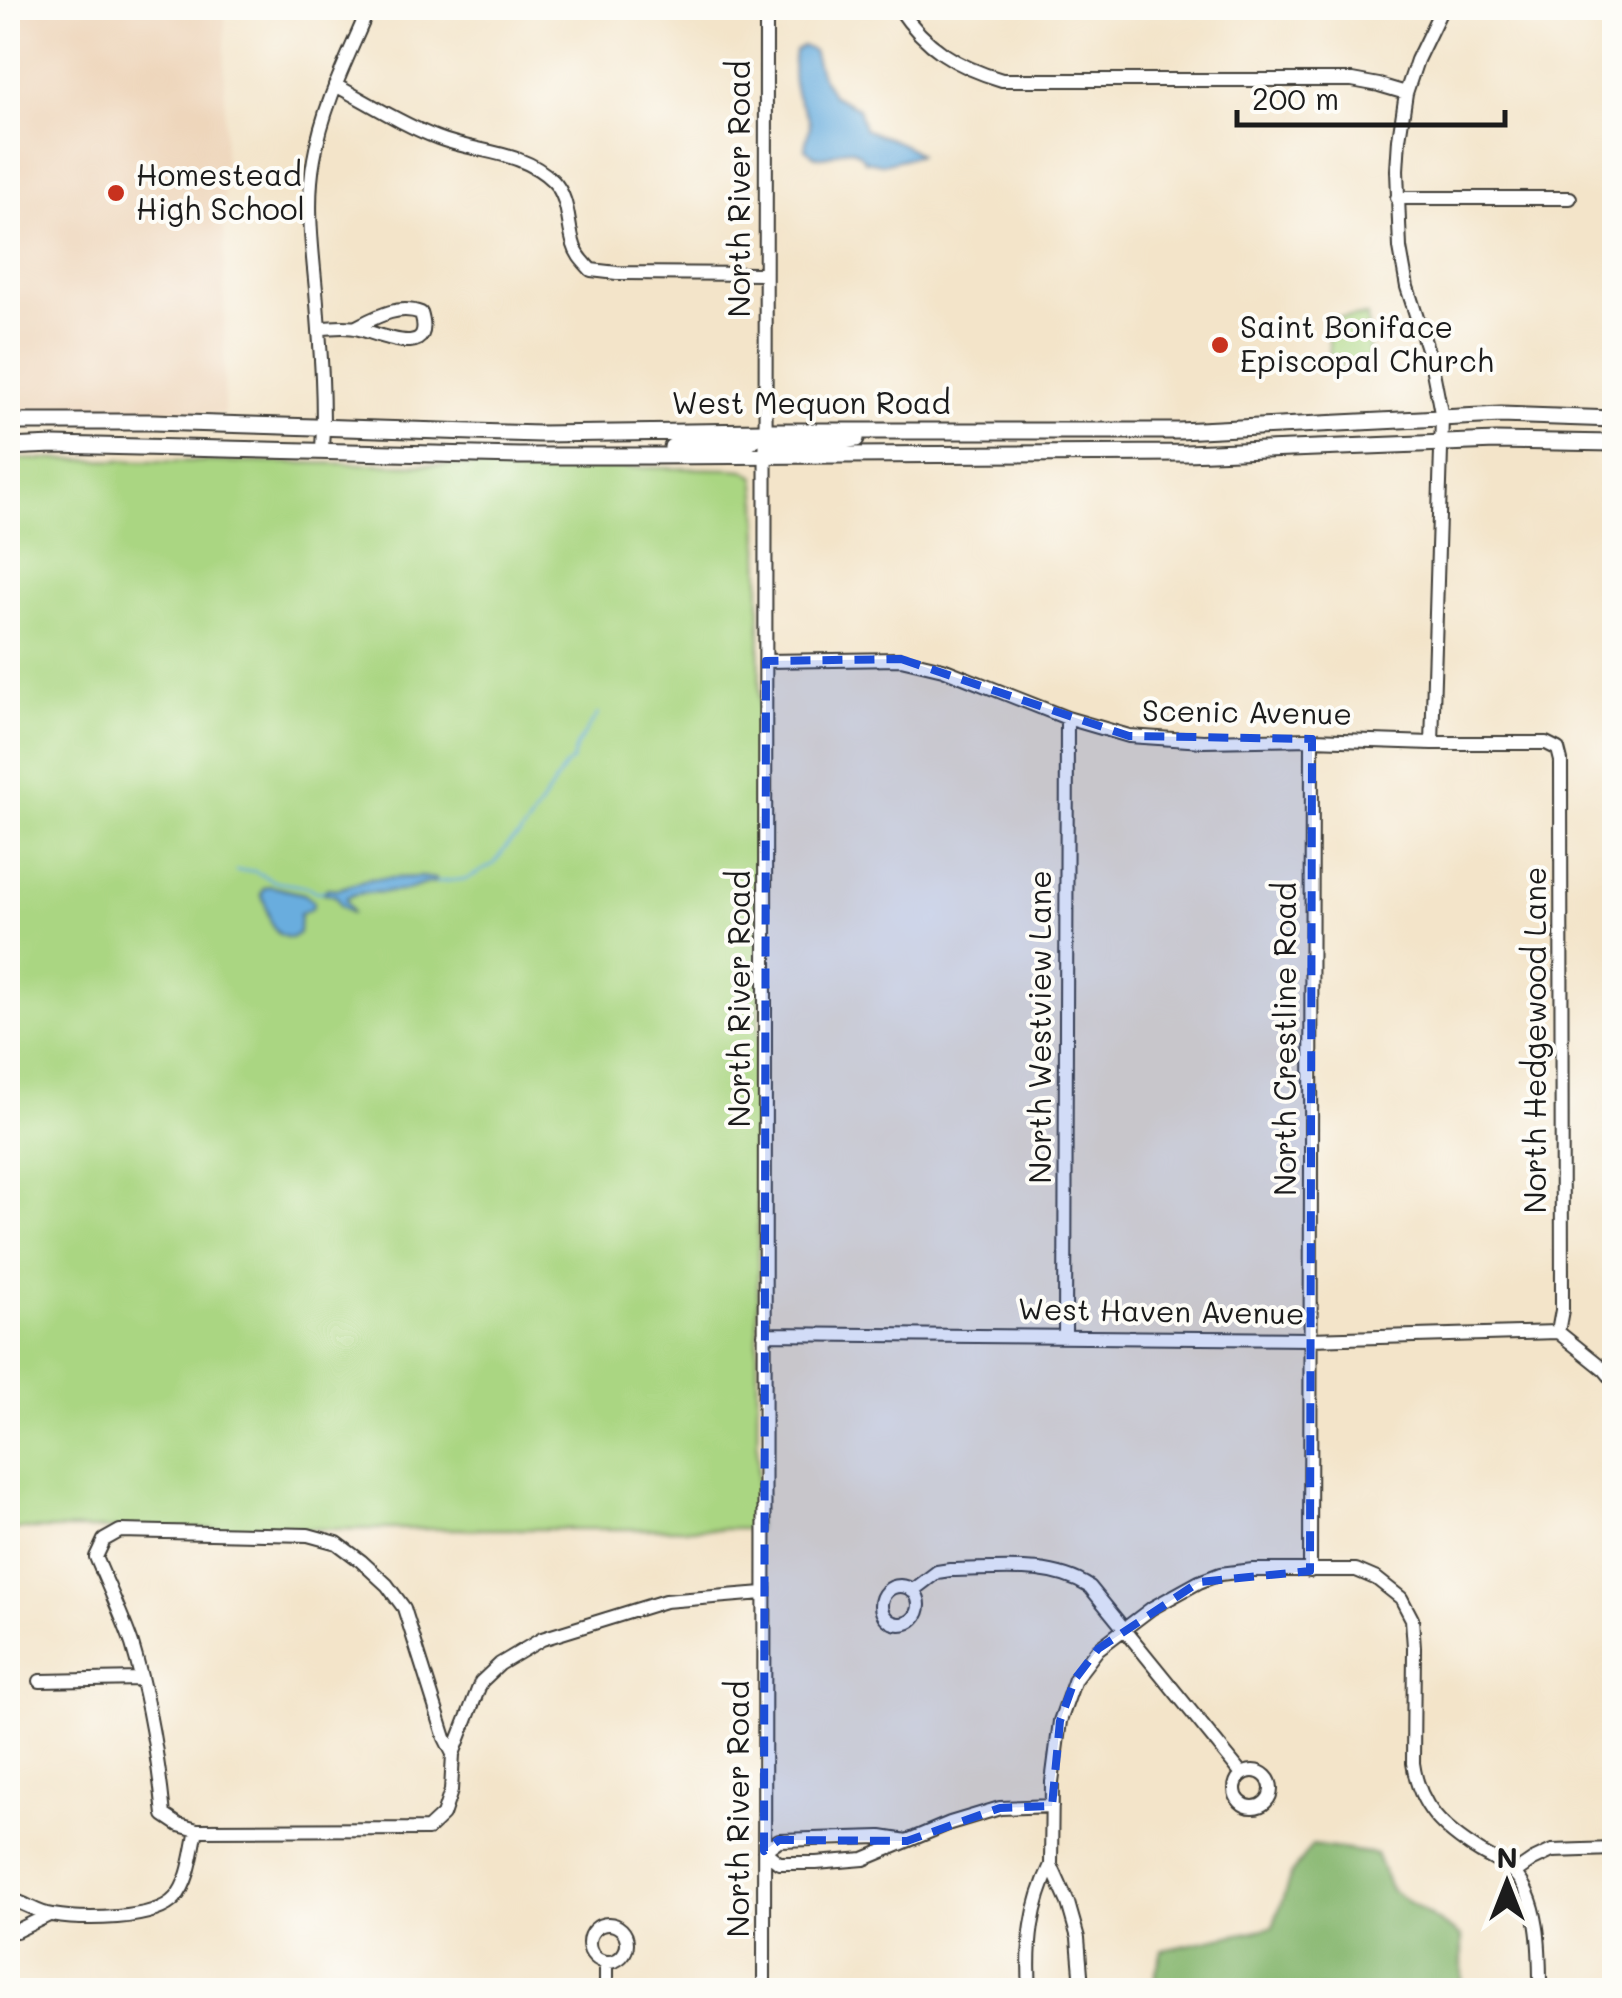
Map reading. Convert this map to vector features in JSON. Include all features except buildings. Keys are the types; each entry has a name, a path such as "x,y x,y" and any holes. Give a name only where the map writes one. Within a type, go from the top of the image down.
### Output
{"main road":[{"name":"West Mequon Road","path":"8,422 152,422 540,434 1180,432 1501,415 1614,419"},
{"path":"649,456 672,447 747,443 764,431"},
{"path":"764,454 777,444 855,440 890,431"},
{"name":"West Mequon Road","path":"8,447 649,456 1202,453 1442,443 1614,443"}],"street":[{"path":"322,451 319,328 310,228 313,164 322,119 369,8"},
{"name":"North River Road","path":"764,1990 766,8"},
{"path":"899,8 926,40 949,59 973,72 1002,80 1352,80 1406,93"},
{"path":"1432,743 1442,418 1431,361 1407,287 1397,198 1398,139 1406,93 1442,8"},
{"path":"335,86 436,138 472,150 508,155 533,166 556,183 570,218 572,242 579,258 591,270 766,274"},
{"path":"1397,198 1570,198"},
{"path":"319,328 356,327 395,310 410,309 420,313 424,324 413,341 384,338 356,327"},
{"name":"Scenic Avenue","path":"766,661 901,659 943,669 1066,718 1129,736 1203,741 1546,743 1558,748"},
{"name":"North Westview Lane","path":"1064,1336 1066,718"},
{"name":"North Crestline Road","path":"1310,1571 1312,739"},
{"name":"North Hedgewood Lane","path":"1558,748 1562,1310 1558,1332"},
{"path":"1558,1332 1609,1370 1614,1381"},
{"name":"West Haven Avenue","path":"764,1334 1310,1339 1558,1332"},
{"path":"453,1754 404,1608 388,1585 337,1543 308,1535 156,1530 120,1530 104,1540 96,1557 131,1642 141,1679 155,1737 164,1815 197,1830 428,1829 443,1815 451,1792 453,1754 481,1682 500,1664 542,1639 666,1601 763,1593"},
{"path":"912,1590 937,1572 1047,1570 1073,1576 1090,1587 1242,1774"},
{"path":"1030,1990 1030,1930 1039,1890 1051,1865 1052,1782 1060,1721 1075,1679 1098,1650 1123,1628 1199,1582 1220,1574 1253,1570 1356,1570 1377,1578 1401,1598 1412,1620 1412,1763 1416,1781 1423,1800 1446,1829 1514,1873 1528,1898 1540,1936 1540,1990"},
{"path":"40,1681 141,1679"},
{"path":"907,1841 880,1837 779,1840 764,1851 779,1863 864,1858 907,1841 950,1823 1000,1808 1052,1806"},
{"path":"8,1930 16,1931 48,1915 129,1916 164,1907 176,1898 188,1872 197,1830"},
{"path":"1514,1873 1552,1851 1614,1849 1614,1835"},
{"path":"1051,1865 1078,1938 1080,1990"},
{"path":"8,1899 22,1901 48,1915"},
{"path":"606,1962 606,1990"}],"highlighted area":[{"path":"901,659 1129,736 1312,739 1310,1571 1199,1582 1098,1649 1075,1679 1060,1721 1052,1806 1000,1808 907,1841 779,1840 764,1851 766,661"}],"shaded area":[{"name":"Homestead High School","path":"8,8 225,8 224,414 8,410"}],"green space":[{"path":"1367,316 1370,364 1331,367 1327,319"},
{"path":"8,459 733,469 755,477 760,580 757,1529 8,1529"},
{"path":"1312,1845 1376,1854 1391,1890 1462,1937 1462,1990 1151,1990 1162,1950 1273,1927 1291,1874"}],"water":[{"path":"803,46 813,51 833,96 858,108 864,129 919,155 883,164 865,161 847,149 820,157 805,149 810,124 797,95 793,70 795,51"},
{"path":"422,877 436,882 347,897 353,914 340,905 336,896 324,893 327,888 338,889 370,879"},
{"path":"270,886 304,894 314,902 312,908 300,914 299,933 291,938 278,933 271,922 261,894"}],"waterway":[{"path":"436,882 467,879 494,864 528,825 572,761 577,745 598,714"},
{"path":"236,871 254,871 276,882 324,891"}],"place":[{"name":"Homestead High School","path":"116,193"},
{"name":"Saint Boniface Episcopal Church","path":"1220,345"}]}
